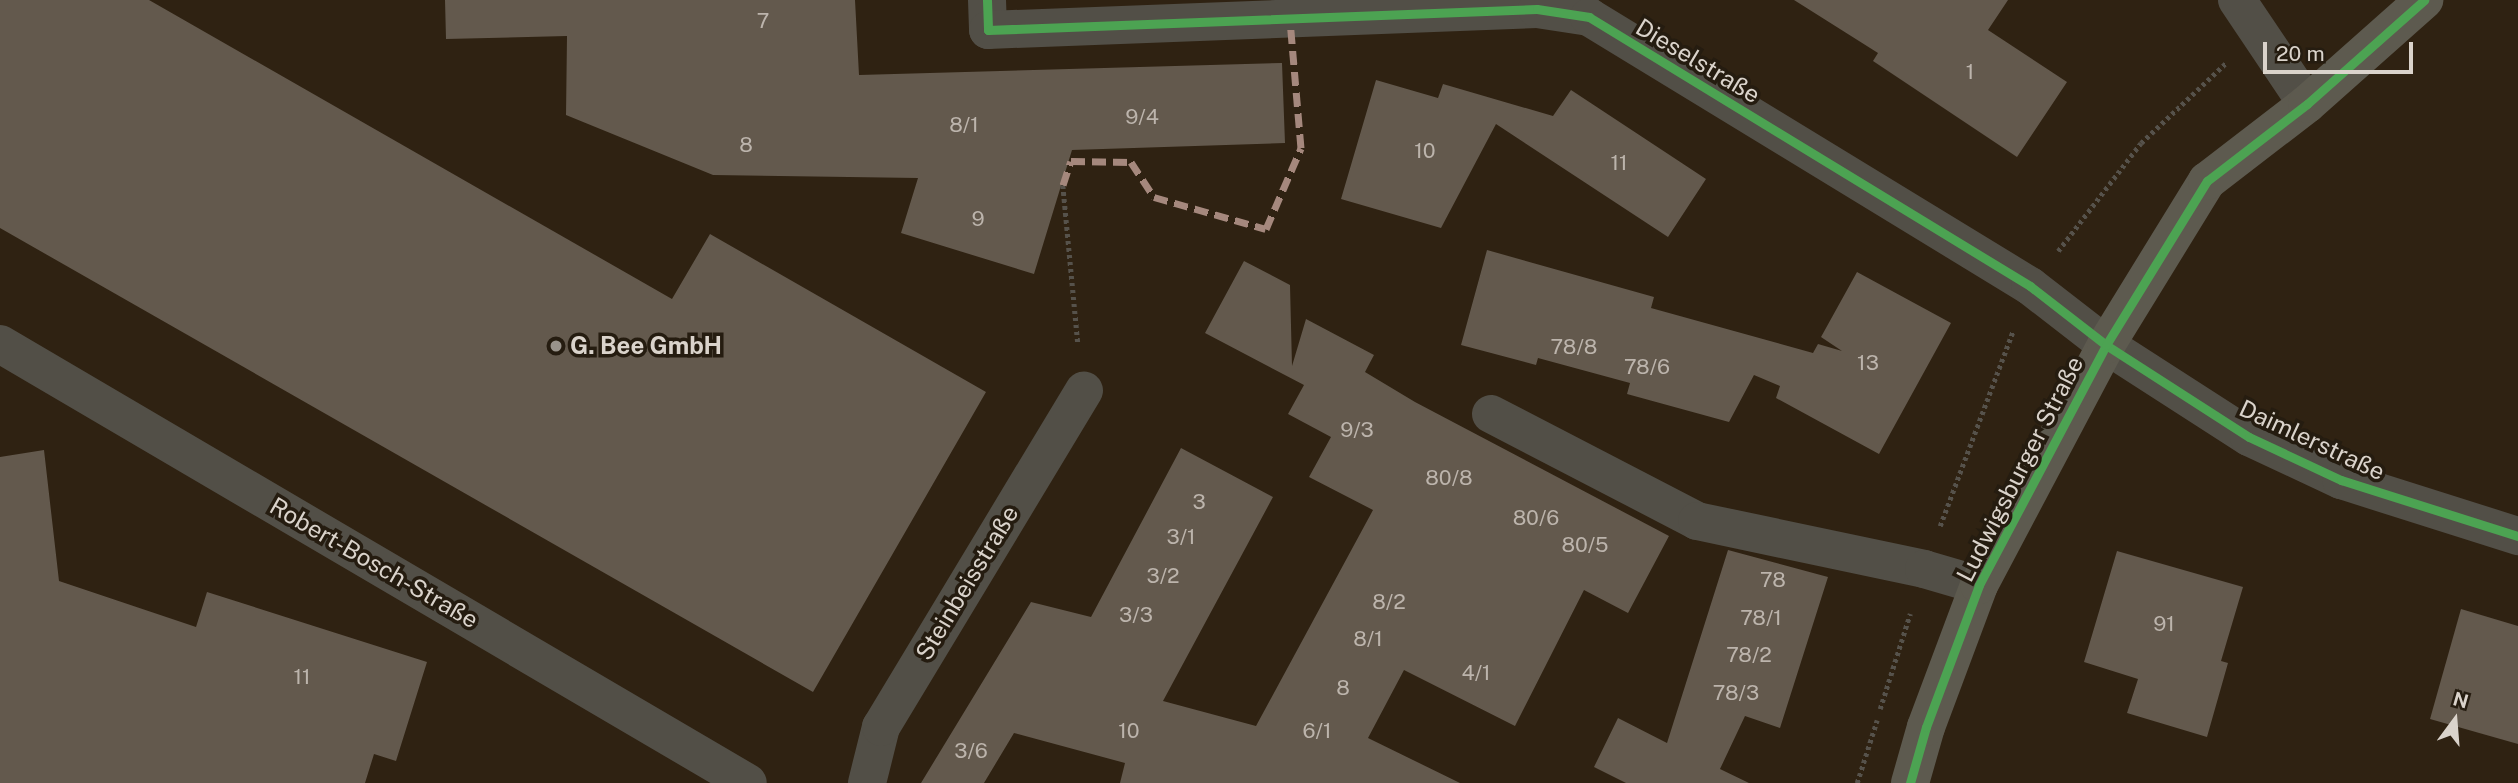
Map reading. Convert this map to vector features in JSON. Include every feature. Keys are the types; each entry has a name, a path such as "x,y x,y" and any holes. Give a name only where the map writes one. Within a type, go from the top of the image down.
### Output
{"main road":[{"name":"Ludwigsburger Straße","path":"1910,783 1926,727 1979,585 2106,345 2207,181 2307,104 2424,0"}],"street":[{"name":"Dieselstraße","path":"987,0 988,30 1537,9 1589,17 2030,286 2106,345"},
{"path":"2238,0 2257,34 2307,104"},
{"name":"Robert-Bosch-Straße","path":"0,344 748,783"},
{"name":"Daimlerstraße","path":"2106,345 2249,437 2341,480 2518,536"},
{"name":"Steinbeisstraße","path":"867,783 881,727 1083,390"},
{"name":"Ludwigsburger Straße","path":"1491,414 1697,521 1924,569 1979,585"}],"path":[{"path":"1857,783 1924,569 2030,286 2141,143 2257,34"},
{"path":"1063,185 1083,390"}],"shaded area":[{"path":"0,0 2518,0 2518,783 0,783"}],"building":[{"name":"G. Bee GmbH","path":"0,0 149,0 672,299 710,234 986,392 813,692 0,228"},
{"path":"445,0 855,0 859,75 1282,63 1285,143 1072,150 1034,274 901,233 918,178 713,175 566,115 567,36 446,39"},
{"path":"1794,0 2008,0 1988,30 2067,82 2017,157 1873,61 1878,53"},
{"path":"1376,80 1438,98 1443,84 1553,116 1571,90 1706,179 1668,237 1496,124 1441,228 1341,199"},
{"path":"1487,250 1654,297 1651,308 1813,353 1818,344 1842,351 1821,337 1857,272 1951,323 1879,454 1776,398 1780,386 1754,375 1729,422 1627,394 1630,383 1538,358 1536,365 1461,345"},
{"path":"1244,261 1290,285 1292,366 1306,319 1374,355 1365,372 1415,402 1669,536 1628,613 1584,590 1515,726 1404,670 1368,738 1460,783 1120,783 1125,763 1014,733 984,783 921,783 1031,602 1091,617 1181,448 1273,497 1163,701 1256,726 1373,510 1309,477 1331,437 1288,414 1304,385 1205,333"},
{"path":"44,450 59,581 196,627 207,592 427,662 396,761 374,754 365,783 0,783 0,457"},
{"path":"1728,550 1828,577 1780,728 1745,716 1720,769 1749,783 1626,783 1594,767 1618,718 1667,743"},
{"path":"2117,551 2243,587 2221,661 2228,663 2207,737 2127,713 2138,679 2084,662"},
{"path":"2461,609 2518,626 2518,744 2430,719"}],"marked path":[{"path":"1063,185 1071,161 1131,162 1154,197 1266,229 1301,148 1290,20"}],"cycle path":[{"path":"987,0 988,30 1537,9 1589,17 2030,286 2106,345 2249,437 2341,480 2518,536"},
{"path":"1910,783 1926,727 1979,585 2106,345 2207,181 2307,104 2424,0"}],"place":[{"name":"G. Bee GmbH","path":"556,346"}]}
